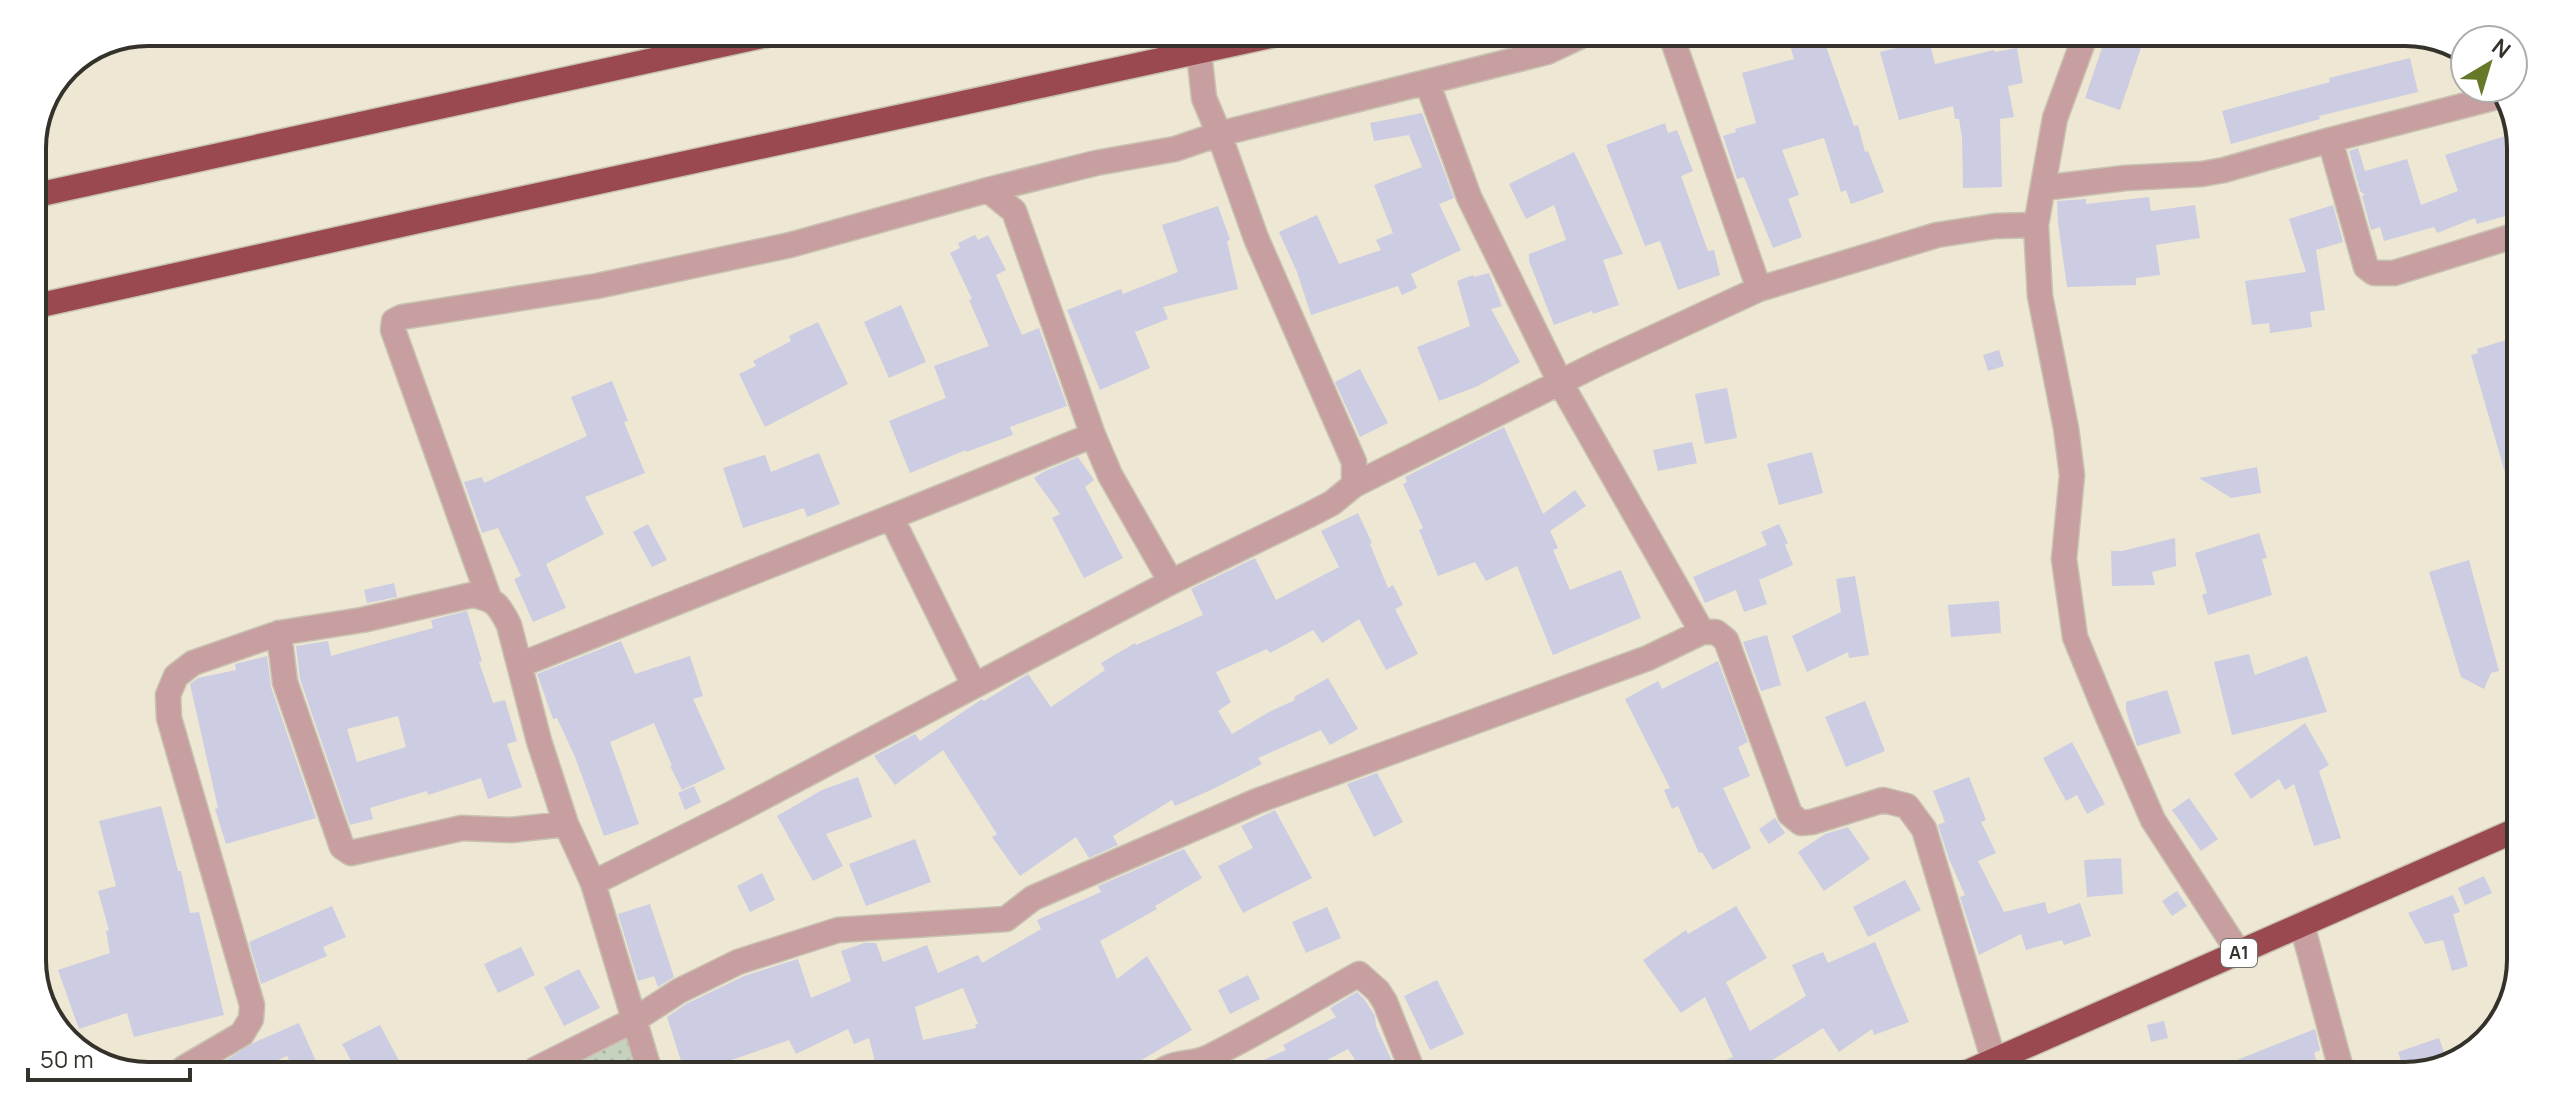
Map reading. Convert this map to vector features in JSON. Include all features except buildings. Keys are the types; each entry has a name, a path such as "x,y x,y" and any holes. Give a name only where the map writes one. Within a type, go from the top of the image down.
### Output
{"highway":[{"path":"46,193 717,46"},
{"path":"46,304 1226,46"},
{"name":"A1","path":"1994,1061 2507,834"}],"street":[{"path":"489,598 393,330 394,321 402,317 597,286 790,245 988,190 1096,163 1175,149 1219,134 1547,52 1560,46"},
{"path":"1675,46 1759,289"},
{"path":"2081,46 2055,118 2036,225 2040,296 2072,475 2064,559 2075,637 2153,820 2239,953"},
{"path":"1199,52 1204,98 1256,238 1354,462 1354,485"},
{"path":"1427,82 1469,197 1560,382 1702,632"},
{"path":"2043,188 2224,170 2470,104"},
{"path":"2330,140 2366,267 2374,273 2394,273 2507,238"},
{"path":"1014,211 1027,180"},
{"path":"988,190 1014,211 1093,435 1110,475 1171,582"},
{"path":"593,883 733,813 1171,582 1332,503 1354,485 1560,382 1759,289 1937,235 1995,226 2036,225"},
{"path":"520,665 892,519 1093,435"},
{"path":"892,519 974,685"},
{"path":"194,1062 242,1034 251,1019 252,1005 169,718 168,695 176,676 193,663 279,633 362,620 472,595 489,598 501,608 509,625 539,741 566,824 593,883 647,1062"},
{"path":"550,1062 738,962 838,930 1006,919 1033,898 1257,801 1648,658 1702,632 1716,632 1726,640 1790,814 1801,823 1812,822 1883,800 1907,806 1924,829 1994,1061"},
{"path":"279,633 285,682 342,847 351,853 462,828 511,830 566,824"},
{"path":"2302,925 2339,1062"},
{"path":"1200,1062 1359,974 1385,1002 1409,1062"}],"green space":[{"path":"610,1039 627,1039 635,1062 567,1062"}]}
